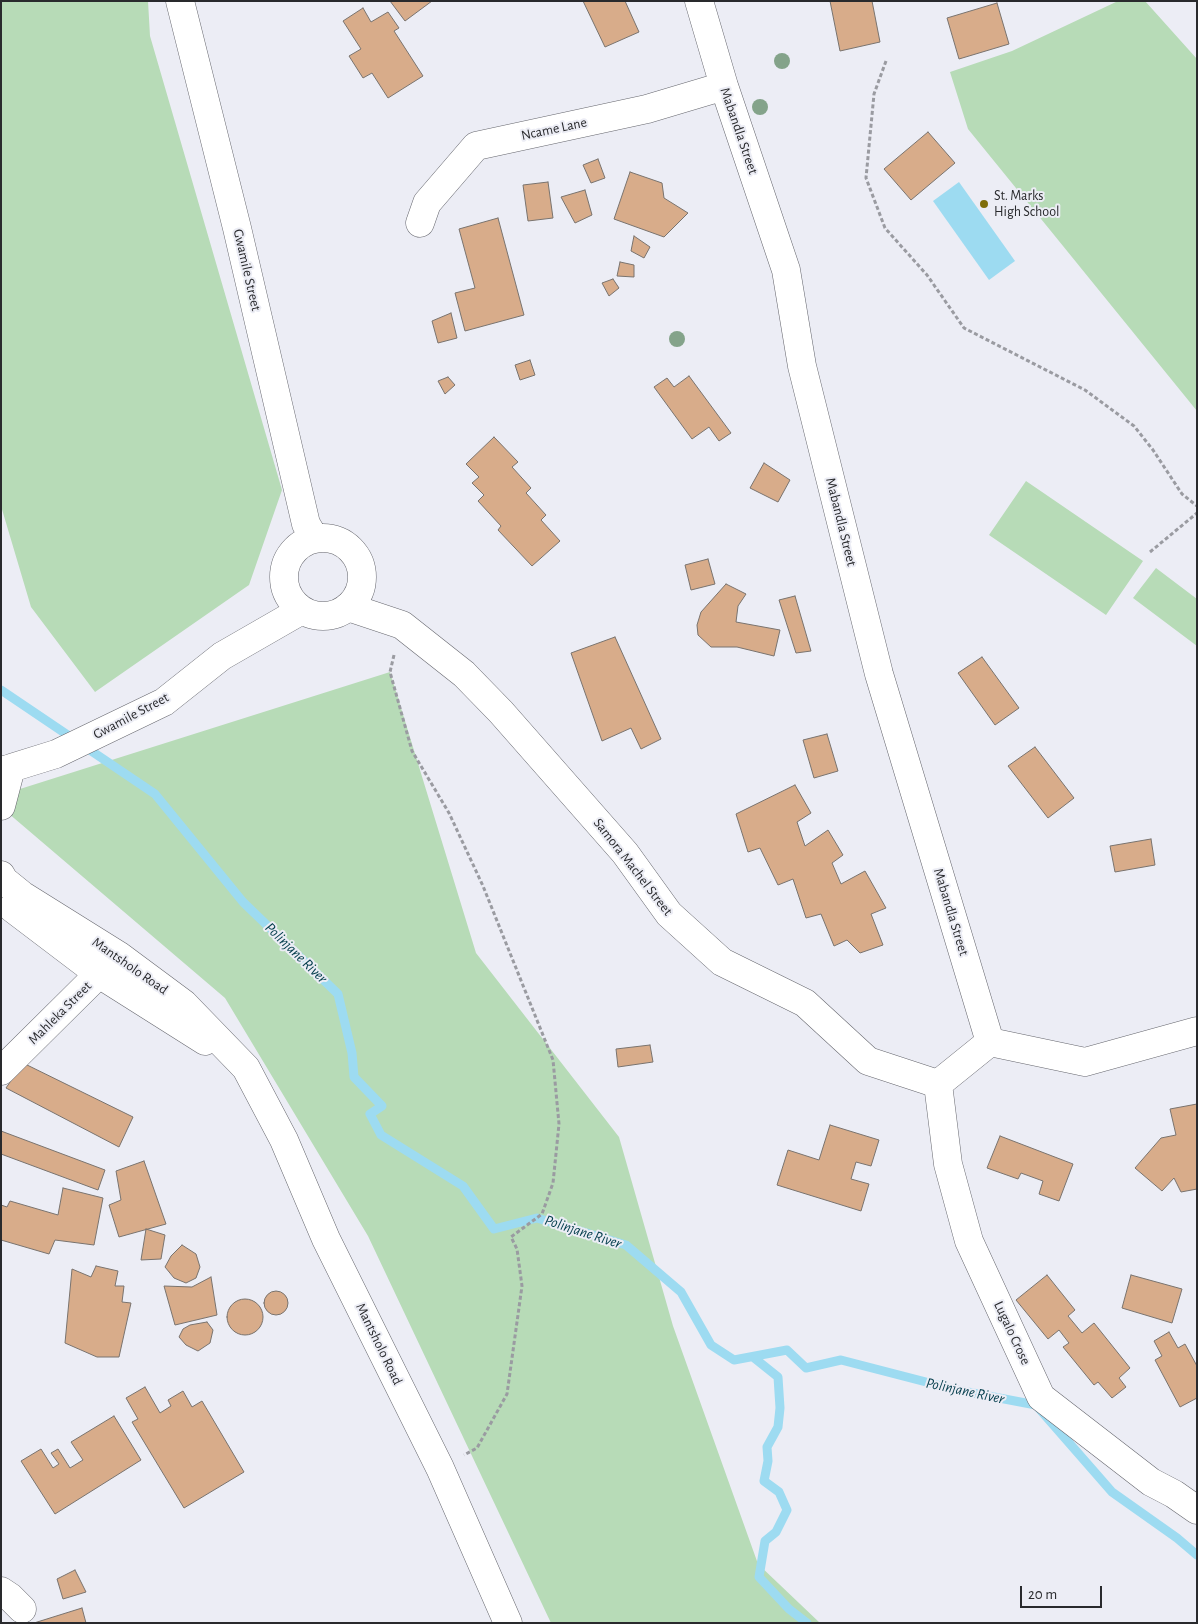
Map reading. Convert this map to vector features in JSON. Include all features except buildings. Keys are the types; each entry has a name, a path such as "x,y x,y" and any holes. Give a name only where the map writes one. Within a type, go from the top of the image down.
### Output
{"street":[{"name":"Gwamile Street","path":"180,1 239,237 306,524 314,539"},
{"name":"Mabandla Street","path":"699,1 724,86 786,270 802,366 878,674 990,1042"},
{"name":"Ncame Lane","path":"420,223 427,203 476,146 646,109 724,86"},
{"path":"328,538 340,542 351,550 358,560 362,573 361,586 356,598 348,607 337,613 325,616 313,615 302,610 292,601 286,589 284,576 286,564 293,552 302,544 314,539 328,538"},
{"name":"Samora Machel Street","path":"348,607 402,626 464,674 501,712 625,852 669,914 722,962 805,1003 868,1061 938,1084"},
{"name":"Gwamile Street","path":"6,769 56,754 164,702 222,656 302,610"},
{"path":"1,806 6,769"},
{"name":"Mantsholo Road","path":"2,883 22,895 109,965 246,1068 284,1140 326,1239 440,1468 508,1623"},
{"name":"Mahleka Street","path":"1,1071 109,965"},
{"path":"938,1084 990,1042 1085,1062 1197,1030"},
{"name":"Lugalo Crose","path":"938,1084 948,1164 969,1240 1041,1397 1151,1482 1185,1492 1197,1510"},
{"path":"1,1591 22,1609"}],"path":[{"path":"886,61 874,94 866,178 885,228 927,275 964,328 1085,390 1134,426 1153,450 1182,494 1197,506"},
{"path":"1150,552 1197,513"},
{"path":"402,626 390,672 412,751 449,813 483,886 553,1060 559,1124 553,1183 542,1214 511,1237 517,1249 522,1286 507,1394 477,1448 440,1468"}],"green space":[{"path":"1,1 148,1 150,36 282,490 249,585 95,692 31,607 1,506"},
{"path":"1118,1 1145,1 1197,59 1197,411 968,129 950,72 1012,51"},
{"path":"1026,481 1143,561 1106,615 989,535"},
{"path":"1156,568 1197,599 1197,646 1133,598"},
{"path":"390,672 476,953 619,1137 673,1326 758,1564 820,1623 551,1623 368,1236 225,998 1,807 1,795"}],"water":[{"path":"959,182 1015,261 989,280 933,201"}],"waterway":[{"name":"Polinjane River","path":"1,690 155,794 243,902 338,994 352,1053 354,1077 382,1106 370,1114 381,1135 463,1186 494,1229 537,1218 626,1245 681,1292 711,1345 734,1360 787,1350 806,1368 841,1360 957,1390 1036,1405 1112,1492 1177,1538 1197,1555"},
{"path":"753,1357 778,1377 780,1408 778,1427 767,1447 768,1461 764,1481 779,1492 787,1510 776,1532 765,1541 759,1577 789,1609 807,1623"}],"place":[{"name":"St. Marks High School","path":"984,204"}]}
